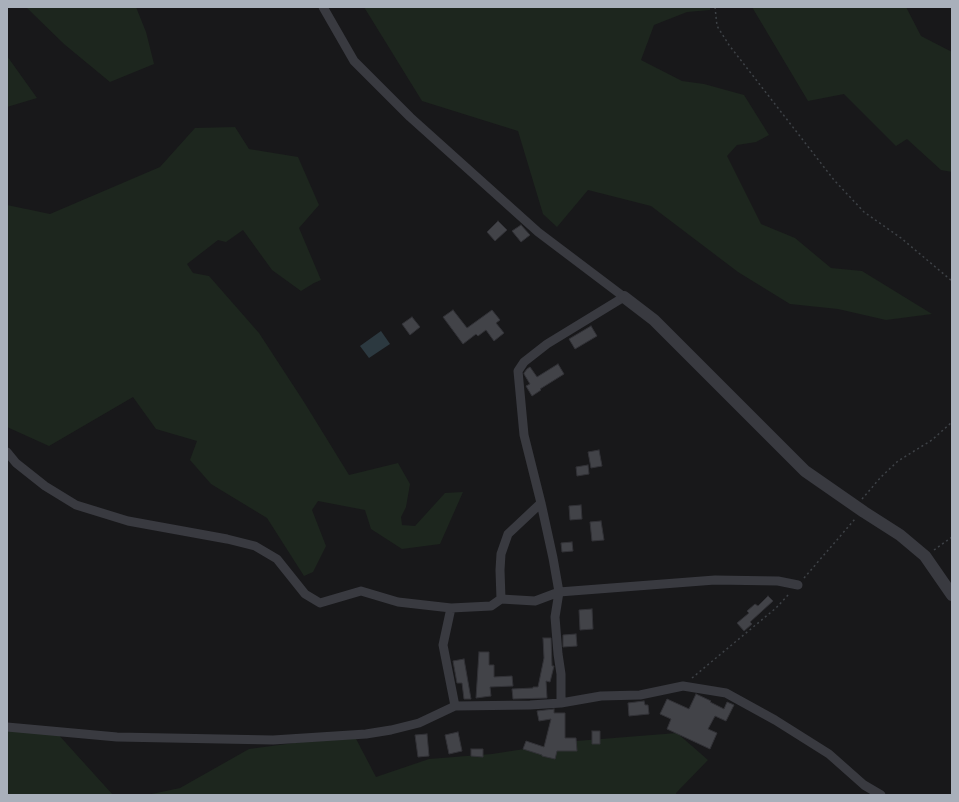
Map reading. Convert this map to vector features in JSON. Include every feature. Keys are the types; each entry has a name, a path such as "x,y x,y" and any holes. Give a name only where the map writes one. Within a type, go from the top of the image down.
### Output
{"street":[{"path":"323,7 354,61 410,117 538,232 654,320 805,471 900,536 925,556 952,595"},
{"path":"561,703 561,674 555,617 559,592 541,503 524,435 518,370 524,362 547,344 624,297"},
{"path":"7,452 16,463 44,486 76,505 128,521 227,539 255,546 277,559 305,594 320,602 361,591 398,602 451,608 491,606 501,599 535,601 559,592 715,580 778,581 798,585"},
{"path":"501,599 501,554 508,534 541,503"},
{"path":"451,608 443,645 455,706"},
{"path":"7,727 117,737 273,740 366,734 391,730 418,723 455,706 561,703 601,696 640,695 683,686 726,693 732,696 775,720 830,754 864,786 881,795"}],"path":[{"path":"715,7 717,26 729,45 834,180 864,212 901,238 952,281"},
{"path":"683,686 776,608 798,585 855,520 881,477 898,462 932,440 952,422"},
{"path":"925,556 952,537"}],"shaded area":[{"path":"26,7 136,7 146,32 154,64 110,82 64,44"},
{"path":"364,7 710,7 710,10 687,12 654,25 641,60 682,81 704,84 744,95 769,135 756,142 737,145 727,156 761,224 795,238 831,268 862,271 932,314 886,320 838,309 790,304 738,272 651,206 588,190 557,227 543,214 518,131 422,101"},
{"path":"752,7 906,7 921,36 952,52 952,172 941,170 907,139 896,146 844,94 808,101"},
{"path":"7,56 37,98 7,107"},
{"path":"235,127 249,149 298,157 319,205 299,228 321,280 301,291 272,270 243,230 226,242 218,240 187,264 193,273 209,276 259,333 349,475 398,463 410,484 406,507 401,517 402,525 415,526 445,493 463,492 440,544 402,549 371,529 365,510 318,501 312,510 326,546 313,572 304,576 267,518 211,484 190,460 197,441 156,429 133,397 49,446 7,427 7,205 50,214 160,167 195,128"},
{"path":"381,331 390,344 369,358 360,346"},
{"path":"7,730 56,732 113,795 7,795"},
{"path":"677,733 708,760 676,793 676,795 147,795 180,788 249,749 354,735 376,777 429,759 492,754 576,741"}],"building":[{"path":"498,221 507,230 495,241 487,232"},
{"path":"521,225 530,235 521,242 512,231"},
{"path":"453,310 467,328 492,310 500,320 496,323 504,333 494,341 486,330 478,336 476,334 463,344 443,317"},
{"path":"412,317 420,327 410,335 402,324"},
{"path":"591,326 597,336 575,349 569,339"},
{"path":"558,364 564,374 540,389 541,390 532,396 526,386 530,384 524,374 527,369 530,367 537,377"},
{"path":"599,450 602,466 591,468 588,452"},
{"path":"588,465 589,474 577,476 576,467"},
{"path":"581,505 582,519 570,520 569,506"},
{"path":"601,521 604,540 592,541 590,522"},
{"path":"572,542 573,551 562,552 561,543"},
{"path":"768,596 773,601 750,622 752,624 744,631 737,623 749,613 747,611 755,604 758,606"},
{"path":"592,609 593,629 580,630 579,610"},
{"path":"576,634 577,646 563,647 563,635"},
{"path":"543,638 551,638 552,666 554,666 550,682 546,681 547,698 513,699 512,689 538,687 544,658"},
{"path":"479,652 489,652 489,665 494,665 494,677 512,676 513,686 490,687 491,696 476,698"},
{"path":"464,659 471,699 464,699 462,683 457,683 453,661"},
{"path":"696,694 724,709 727,702 734,705 726,721 715,716 708,729 717,733 710,749 667,729 671,719 660,714 667,699 689,709"},
{"path":"644,701 645,705 648,705 649,714 629,716 628,703"},
{"path":"554,709 554,713 565,713 565,738 576,738 577,751 557,751 555,759 523,749 526,741 544,747 551,719 539,721 537,711"},
{"path":"592,731 600,731 600,744 592,744"},
{"path":"458,732 462,751 449,754 445,735"},
{"path":"427,734 429,756 418,757 415,735"},
{"path":"471,749 483,749 483,757 471,756"}]}
